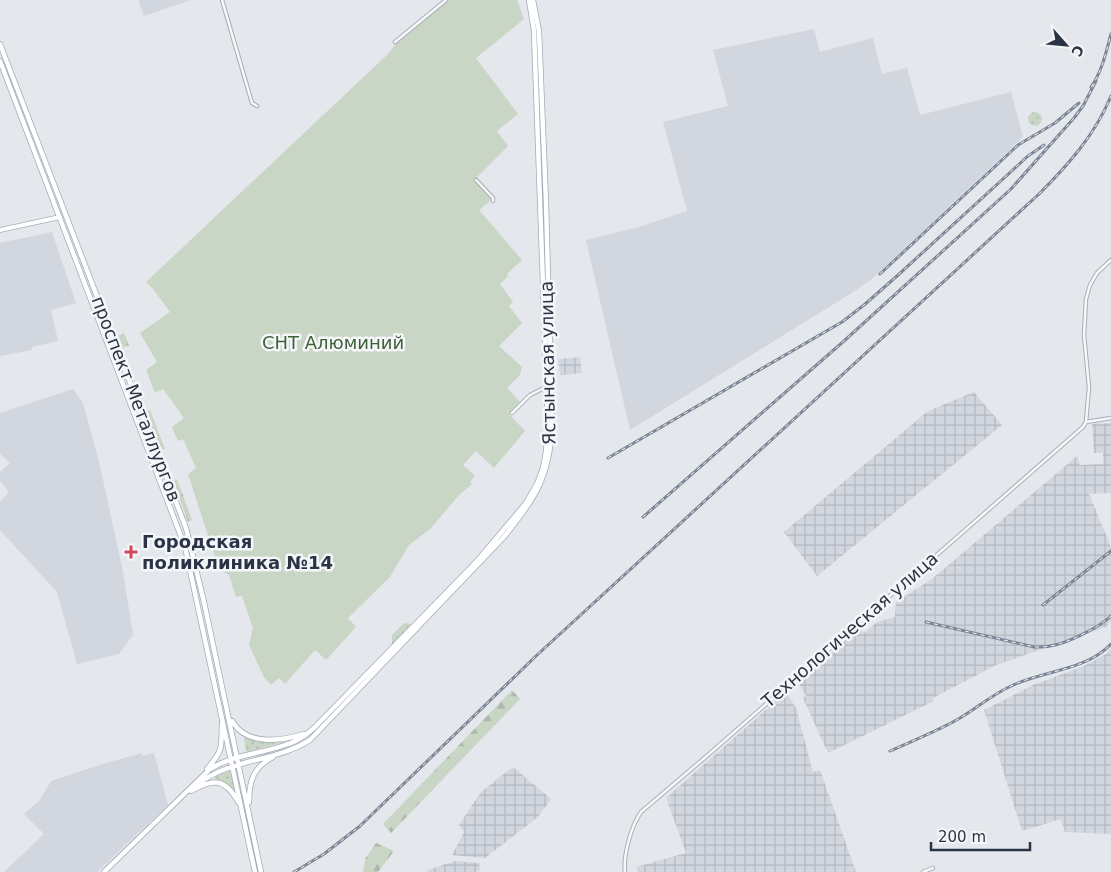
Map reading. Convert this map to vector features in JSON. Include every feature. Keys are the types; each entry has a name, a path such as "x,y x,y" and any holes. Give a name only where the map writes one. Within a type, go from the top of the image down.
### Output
{"main road":[{"name":"Ястынская улица","path":"187,793 210,769 232,758 289,744 300,739 314,728 472,566 526,503 542,472 548,428 535,40 529,0"},
{"name":"Ястынская улица","path":"187,793 215,772 280,754 300,746 320,731 480,563 523,514 537,492 547,469 552,425 539,31 533,0"},
{"name":"проспект Металлургов","path":"0,44 186,528 229,715 248,811"},
{"path":"0,61 6,60"},
{"name":"проспект Металлургов","path":"0,61 186,547 255,872"},
{"path":"0,230 65,215"},
{"path":"229,715 239,729 248,735 266,740 286,739 314,728"},
{"path":"104,872 187,793 220,753 222,748 223,716"},
{"path":"261,872 248,811 249,788 254,772 259,766 266,760 280,754"},
{"path":"187,793 206,783 224,784 230,789 242,808"}],"street":[{"path":"222,0 252,103 257,106"},
{"path":"395,42 446,0"},
{"path":"476,180 493,200"},
{"path":"1111,260 1097,273 1090,285 1086,299 1084,335 1090,387 1086,422 1111,418"},
{"path":"512,413 530,395 546,387"},
{"name":"Технологическая улица","path":"625,872 624,864 631,834 641,812 1083,427 1086,422"},
{"path":"923,872 933,868"}],"shaded area":[{"path":"138,0 191,0 144,16"},
{"path":"814,29 820,52 873,38 882,74 907,68 920,115 1011,92 1023,137 871,280 630,430 586,240 639,227 687,211 663,122 728,106 713,50"},
{"path":"52,232 76,303 51,310 58,341 32,347 32,350 0,356 0,243"},
{"path":"580,357 582,373 560,375 558,359"},
{"path":"73,389 83,403 100,466 123,572 133,635 119,654 77,664 57,592 0,530 0,502 9,492 0,481 0,472 10,463 0,454 0,413"},
{"path":"974,392 1002,425 817,576 784,532 928,411"},
{"path":"1111,423 1111,493 1089,494 1111,547 1111,621 1106,627 996,665 933,698 934,701 828,753 803,698 806,696 798,682 859,628 864,633 877,622 895,617 896,602 932,579 1077,456 1080,465 1103,464 1103,453 1094,453 1092,424"},
{"path":"1111,648 1111,834 1065,832 1061,819 1022,831 984,710 1033,685 1084,666 1106,654"},
{"path":"786,692 796,708 813,772 820,770 856,872 638,872 636,867 686,853 666,798"},
{"path":"142,753 142,756 154,753 168,805 97,872 4,872 44,834 24,814 40,800 51,781"},
{"path":"513,767 551,799 538,817 485,858 452,855 464,832 459,825 481,792"},
{"path":"455,861 479,863 480,870 476,872 426,872 428,870"}],"green space":[{"name":"СНТ Алюминий","path":"448,0 517,0 524,19 476,58 518,114 497,131 508,146 477,177 495,197 479,210 522,260 507,274 508,276 500,284 513,302 509,306 522,323 499,346 522,367 520,375 507,388 520,402 509,414 525,431 494,468 476,451 463,465 475,476 470,482 472,484 460,494 430,529 409,545 390,577 348,618 356,627 326,660 315,650 285,684 279,678 271,685 264,677 249,645 253,628 242,596 236,597 229,575 219,569 188,474 196,468 183,439 178,441 172,427 184,418 163,389 155,393 146,370 157,362 140,333 170,312 146,282 388,54 396,44"},
{"path":"1035,112 1040,114 1042,119 1040,124 1035,126 1030,124 1028,119 1030,114"},
{"path":"124,333 129,345 122,348 118,336"},
{"path":"150,410 165,449 161,451 146,412"},
{"path":"177,479 192,520 188,522 173,481"},
{"path":"404,623 411,624 392,644 392,635"},
{"path":"512,690 520,699 391,833 383,824"},
{"path":"246,736 265,742 285,742 246,752 244,739"},
{"path":"230,770 235,791 225,783 214,779 217,775"},
{"path":"376,843 394,851 378,872 363,872 365,859"}],"railway":[{"path":"1091,87 1101,68 1111,34"},
{"path":"643,517 844,341 1011,189 1074,118 1083,106 1096,81"},
{"path":"294,872 324,854 360,826 536,656 1039,194 1080,149 1097,124 1111,96"},
{"path":"880,274 1018,145 1055,123 1079,103"},
{"path":"608,458 842,322 897,276 1028,156 1044,145"},
{"path":"1043,605 1111,551"},
{"path":"926,622 1040,647 1057,645 1073,639 1091,630 1111,616"},
{"path":"890,751 952,723 1009,687 1088,660 1111,644"}],"place":[{"name":"Городская поликлиника №14","path":"131,552"}]}
